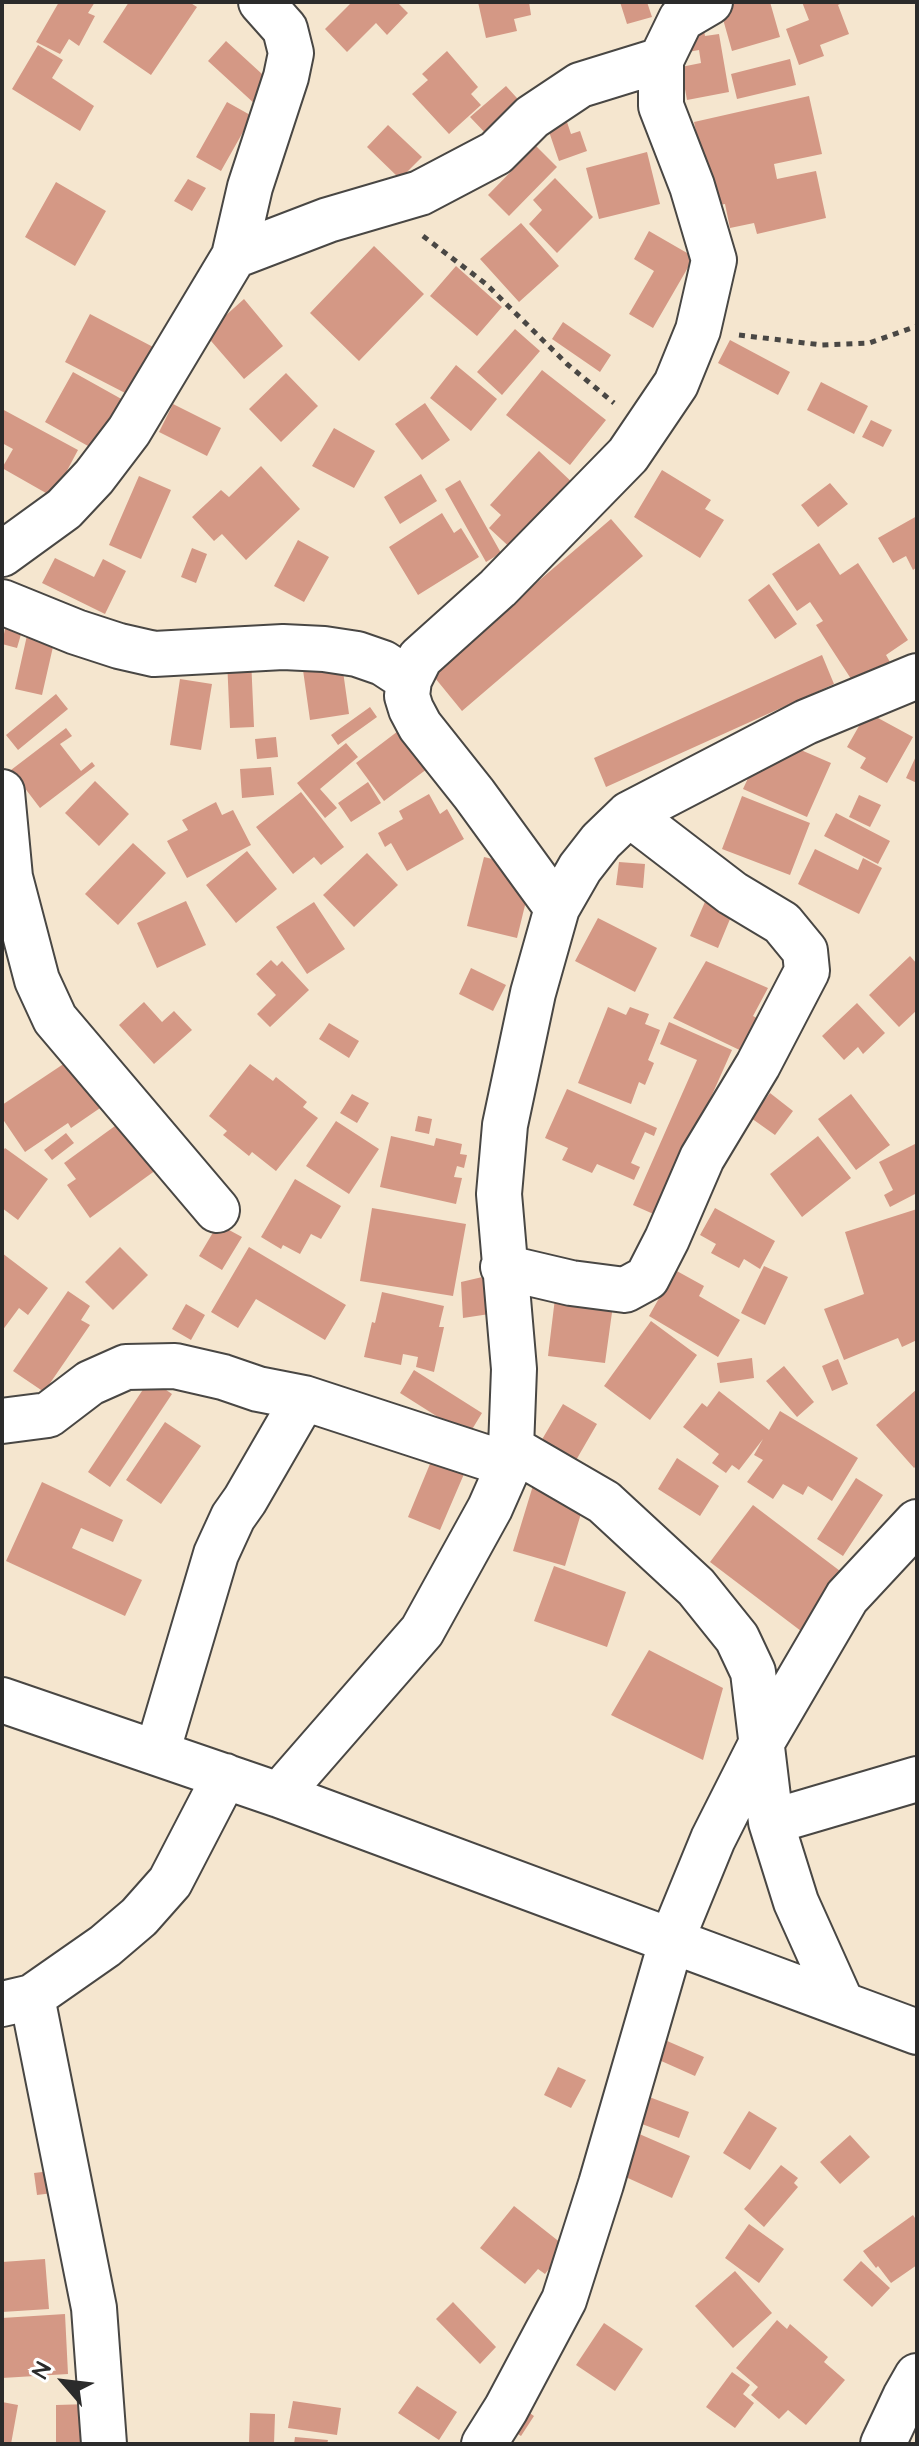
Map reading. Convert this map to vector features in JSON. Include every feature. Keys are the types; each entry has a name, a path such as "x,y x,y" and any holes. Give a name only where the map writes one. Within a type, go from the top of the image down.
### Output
{"street":[{"path":"2,554 64,509 94,477 137,419 234,256 250,187 291,53 285,29 261,2"},
{"path":"557,908 420,726 407,696 409,680 420,658 498,588 628,455 676,384 698,330 714,260 692,186 661,106 661,60 681,19 710,2"},
{"path":"234,256 328,220 420,193 496,153 532,117 580,85 661,60"},
{"path":"2,602 76,632 154,654 283,647 324,649 357,654 383,663 409,680"},
{"path":"279,1795 422,1631 490,1508 510,1456 514,1369 499,1194 505,1125 533,993 557,908 580,868 601,841 629,814 806,722 917,676"},
{"path":"2,792 10,877 37,980 55,1019 217,1210"},
{"path":"503,1267 571,1283 625,1290 647,1278 702,1158 758,1065 807,971 805,951 782,923 732,893 629,814"},
{"path":"2,1421 48,1415 90,1383 126,1367 175,1366 304,1398 510,1456 604,1502 696,1587 737,1638 753,1672 771,1822 796,1902 841,2002"},
{"path":"157,1753 216,1554 233,1517 304,1398"},
{"path":"484,2444 564,2300 672,1939 713,1839 761,1744 847,1597 917,1522"},
{"path":"2,1700 279,1795 917,2032"},
{"path":"104,2444 94,2308 17,2000 105,1946 139,1917 170,1882 225,1776"},
{"path":"771,1822 917,1779"},
{"path":"883,2444 917,2376"}],"path":[{"path":"380,204 486,284 567,364 645,429"},
{"path":"698,330 822,345 869,343 917,326"}],"building":[{"path":"59,2 95,2 88,13 95,16 79,46 69,39 60,54 36,42"},
{"path":"129,2 189,2 197,7 151,75 103,42"},
{"path":"352,2 397,2 408,13 387,35 376,23 347,52 325,29"},
{"path":"478,2 529,2 531,15 514,19 517,31 486,38"},
{"path":"620,2 647,2 652,17 627,24"},
{"path":"770,2 780,37 732,51 719,5"},
{"path":"802,2 844,2 838,5 849,34 820,45 824,56 799,65 786,29 809,20"},
{"path":"704,30 705,36 719,34 729,92 687,100 681,67 701,63 699,50 677,54 674,36"},
{"path":"226,41 274,85 256,105 208,61"},
{"path":"38,45 63,60 52,78 94,106 80,131 12,89"},
{"path":"447,51 478,87 471,94 481,105 449,134 412,94 428,80 422,74"},
{"path":"790,59 796,85 737,99 731,74"},
{"path":"506,86 526,108 491,139 470,117"},
{"path":"809,96 822,154 774,164 777,179 816,171 826,218 757,234 754,223 730,228 725,204 712,206 694,122"},
{"path":"227,102 252,116 221,171 196,157"},
{"path":"563,110 571,134 580,131 587,151 559,161 544,117"},
{"path":"388,125 422,157 400,179 367,147"},
{"path":"536,146 557,167 509,216 488,195"},
{"path":"647,152 660,204 599,219 586,168"},
{"path":"555,178 593,217 557,253 529,224 542,210 533,200"},
{"path":"188,179 206,188 192,211 174,201"},
{"path":"56,182 106,211 75,266 25,237"},
{"path":"521,223 559,266 519,302 480,259"},
{"path":"649,231 694,257 653,328 629,314 654,271 634,259"},
{"path":"374,246 424,294 359,361 310,313"},
{"path":"456,266 502,307 477,336 430,296"},
{"path":"244,299 283,346 244,379 205,334"},
{"path":"90,314 155,348 129,395 65,362"},
{"path":"563,322 611,355 600,372 552,339"},
{"path":"515,329 540,351 502,395 477,372"},
{"path":"730,340 790,372 778,395 718,363"},
{"path":"456,365 497,399 471,431 430,398"},
{"path":"542,370 606,420 570,465 506,415"},
{"path":"73,372 125,401 97,451 45,422"},
{"path":"286,373 318,406 281,442 249,409"},
{"path":"821,382 868,406 854,434 807,410"},
{"path":"425,403 450,440 422,460 395,424"},
{"path":"173,404 221,428 207,456 159,432"},
{"path":"2,409 78,450 53,497 2,468 13,449 2,443"},
{"path":"871,420 892,430 883,447 862,437"},
{"path":"334,428 375,451 354,488 312,466"},
{"path":"539,451 576,486 516,553 489,528 501,515 490,505"},
{"path":"261,466 300,509 246,560 222,534 214,541 192,517 221,490 229,497"},
{"path":"662,470 711,500 705,509 724,520 700,558 634,517"},
{"path":"421,474 437,501 400,524 384,497"},
{"path":"139,476 171,490 141,559 109,545"},
{"path":"460,480 501,553 486,562 445,489"},
{"path":"830,483 848,504 818,527 801,505"},
{"path":"442,513 454,533 461,528 479,557 418,595 389,547"},
{"path":"917,516 917,567 913,570 906,556 893,563 878,538"},
{"path":"611,519 643,556 462,711 431,673"},
{"path":"298,540 329,557 304,602 274,586"},
{"path":"819,543 840,575 858,563 908,640 886,655 890,662 855,685 816,625 823,621 810,602 797,611 772,574"},
{"path":"192,548 207,554 196,583 181,577"},
{"path":"55,558 94,577 103,559 126,571 105,614 42,583"},
{"path":"769,584 797,624 775,639 748,600"},
{"path":"7,619 24,624 17,648 2,644"},
{"path":"28,631 55,638 42,695 15,689"},
{"path":"822,655 834,684 606,787 594,758"},
{"path":"251,658 254,727 230,728 227,659"},
{"path":"342,664 349,714 310,720 303,670"},
{"path":"180,679 212,684 201,750 170,745"},
{"path":"56,694 68,709 18,750 6,735"},
{"path":"370,707 377,717 338,745 331,735"},
{"path":"867,712 913,737 887,783 860,768 866,758 847,747"},
{"path":"406,725 435,763 384,801 356,763"},
{"path":"66,728 72,736 60,744 81,771 92,762 95,766 40,808 11,770"},
{"path":"276,737 278,757 257,759 255,739"},
{"path":"346,743 358,757 320,789 337,808 325,818 297,783"},
{"path":"787,744 831,763 807,817 743,789 763,746"},
{"path":"917,754 917,783 906,778"},
{"path":"271,767 274,795 242,798 240,769"},
{"path":"95,781 129,814 99,846 65,813"},
{"path":"368,782 381,803 351,822 338,803"},
{"path":"301,792 344,847 321,865 314,857 293,874 256,827"},
{"path":"429,794 440,814 447,809 464,839 407,871 391,843 385,847 378,833 403,819 399,811"},
{"path":"859,795 881,805 870,827 849,817"},
{"path":"742,796 810,823 790,875 722,849"},
{"path":"216,802 222,815 233,810 251,845 187,878 167,841 188,830 182,820"},
{"path":"836,813 890,841 878,864 824,836"},
{"path":"133,843 166,873 118,925 85,894"},
{"path":"815,849 858,870 863,858 882,868 859,914 798,884"},
{"path":"247,851 277,889 236,923 206,885"},
{"path":"367,853 398,885 354,927 323,895"},
{"path":"484,857 522,866 516,890 528,893 517,938 467,926"},
{"path":"619,862 645,864 643,888 616,885"},
{"path":"708,895 735,907 718,948 690,936"},
{"path":"186,901 206,945 157,968 137,923"},
{"path":"314,902 345,949 307,974 276,927"},
{"path":"598,918 657,948 635,992 575,961"},
{"path":"910,956 917,964 917,1010 899,1027 869,995"},
{"path":"271,960 277,966 282,961 309,990 270,1027 257,1014 276,995 256,974"},
{"path":"706,961 768,988 753,1016 768,1024 752,1056 673,1018"},
{"path":"471,968 506,985 493,1011 459,994"},
{"path":"144,1002 162,1022 174,1011 192,1030 154,1064 119,1025"},
{"path":"857,1003 885,1033 863,1054 858,1047 844,1060 822,1036"},
{"path":"608,1007 626,1015 630,1007 649,1014 645,1024 660,1030 648,1060 654,1063 645,1085 639,1082 631,1104 578,1083"},
{"path":"669,1022 732,1050 658,1216 633,1205 697,1060 660,1044"},
{"path":"329,1023 359,1041 349,1058 319,1039"},
{"path":"77,1055 103,1106 71,1128 68,1123 25,1152 2,1118 2,1105"},
{"path":"250,1064 273,1081 276,1077 307,1102 303,1107 318,1118 276,1171 252,1152 249,1156 223,1135 227,1131 209,1116"},
{"path":"567,1089 657,1128 654,1136 645,1132 631,1163 640,1167 634,1180 597,1164 592,1173 562,1160 568,1148 545,1138"},
{"path":"770,1093 793,1111 775,1135 751,1118"},
{"path":"352,1094 369,1103 357,1123 340,1113"},
{"path":"851,1094 890,1145 856,1170 818,1119"},
{"path":"418,1116 432,1119 429,1134 415,1131"},
{"path":"126,1118 156,1170 90,1218 67,1185 76,1179 64,1163"},
{"path":"336,1121 379,1149 349,1194 306,1166"},
{"path":"66,1133 74,1143 52,1160 44,1150"},
{"path":"391,1136 434,1146 436,1138 462,1144 460,1154 467,1155 464,1168 457,1166 454,1177 462,1178 456,1204 380,1187"},
{"path":"818,1136 851,1178 802,1217 770,1174"},
{"path":"917,1143 917,1193 890,1207 884,1195 893,1190 879,1162"},
{"path":"5,1148 48,1179 18,1220 2,1208 2,1152"},
{"path":"295,1179 341,1206 321,1239 311,1234 300,1254 283,1245 281,1249 261,1237"},
{"path":"372,1208 466,1224 453,1296 360,1281"},
{"path":"715,1208 775,1241 760,1269 744,1259 739,1268 711,1253 716,1244 700,1235"},
{"path":"917,1209 917,1340 902,1347 898,1338 844,1360 824,1309 864,1294 845,1232"},
{"path":"218,1224 242,1237 222,1270 199,1256"},
{"path":"120,1247 148,1275 113,1310 85,1282"},
{"path":"249,1247 346,1305 325,1340 256,1299 238,1328 211,1312"},
{"path":"2,1253 48,1288 28,1315 19,1308 2,1331"},
{"path":"764,1266 788,1277 765,1325 741,1313"},
{"path":"675,1270 704,1286 699,1296 740,1320 718,1357 649,1316"},
{"path":"491,1275 496,1313 463,1318 461,1282"},
{"path":"556,1290 614,1298 605,1363 548,1356"},
{"path":"68,1291 90,1306 81,1320 90,1325 44,1392 13,1371"},
{"path":"382,1292 444,1306 439,1327 444,1327 434,1372 416,1367 418,1357 403,1354 401,1365 364,1357"},
{"path":"186,1304 205,1315 191,1340 172,1329"},
{"path":"651,1321 697,1355 650,1420 604,1386"},
{"path":"752,1358 754,1378 720,1383 717,1363"},
{"path":"838,1359 848,1384 832,1391 822,1366"},
{"path":"784,1366 814,1402 797,1417 766,1381"},
{"path":"414,1370 482,1413 468,1436 400,1393"},
{"path":"150,1379 172,1394 110,1487 88,1472"},
{"path":"917,1389 917,1465 914,1468 876,1425"},
{"path":"719,1391 769,1430 780,1411 858,1458 832,1501 808,1486 803,1495 783,1484 773,1499 747,1482 763,1460 754,1455 763,1439 739,1470 732,1465 726,1473 712,1463 719,1454 683,1427 702,1403 707,1407"},
{"path":"563,1404 597,1424 568,1474 534,1453"},
{"path":"165,1422 201,1446 161,1504 126,1480"},
{"path":"437,1447 470,1460 440,1530 408,1517"},
{"path":"677,1458 719,1486 700,1516 658,1489"},
{"path":"856,1478 883,1495 843,1556 817,1539"},
{"path":"535,1479 587,1494 565,1566 513,1551"},
{"path":"42,1482 123,1520 113,1542 81,1528 72,1548 142,1580 125,1616 6,1561"},
{"path":"753,1505 844,1574 801,1631 710,1562"},
{"path":"554,1566 626,1592 607,1647 534,1621"},
{"path":"649,1650 723,1688 703,1760 611,1715"},
{"path":"658,2037 704,2057 695,2076 650,2056"},
{"path":"558,2067 586,2080 571,2108 544,2095"},
{"path":"644,2095 689,2112 679,2138 634,2121"},
{"path":"749,2111 777,2128 750,2170 723,2153"},
{"path":"637,2133 690,2156 672,2198 619,2174"},
{"path":"850,2135 870,2157 840,2184 820,2162"},
{"path":"781,2165 798,2178 794,2183 798,2187 764,2227 744,2209"},
{"path":"51,2171 53,2193 37,2195 34,2173"},
{"path":"514,2206 566,2247 545,2274 538,2269 525,2284 480,2248"},
{"path":"913,2215 917,2221 917,2265 891,2283 863,2251"},
{"path":"749,2224 784,2249 759,2283 725,2258"},
{"path":"45,2259 49,2309 2,2312 2,2262"},
{"path":"861,2261 890,2288 872,2307 843,2280"},
{"path":"735,2271 772,2313 733,2348 695,2306"},
{"path":"453,2302 496,2347 480,2364 436,2319"},
{"path":"65,2314 68,2374 2,2378 2,2318"},
{"path":"777,2320 787,2329 790,2324 828,2357 824,2362 845,2380 806,2425 788,2410 779,2419 751,2395 758,2387 736,2368"},
{"path":"604,2323 643,2349 615,2391 576,2365"},
{"path":"732,2372 750,2385 743,2394 754,2403 735,2428 706,2407"},
{"path":"417,2386 457,2412 439,2440 398,2413"},
{"path":"293,2401 341,2408 337,2435 288,2428"},
{"path":"2,2402 18,2405 11,2444 2,2444"},
{"path":"515,2403 534,2416 521,2436 502,2424"},
{"path":"89,2404 89,2444 56,2444 56,2405"},
{"path":"250,2413 275,2414 274,2444 249,2444"},
{"path":"295,2437 328,2440 327,2444 294,2444"}]}
